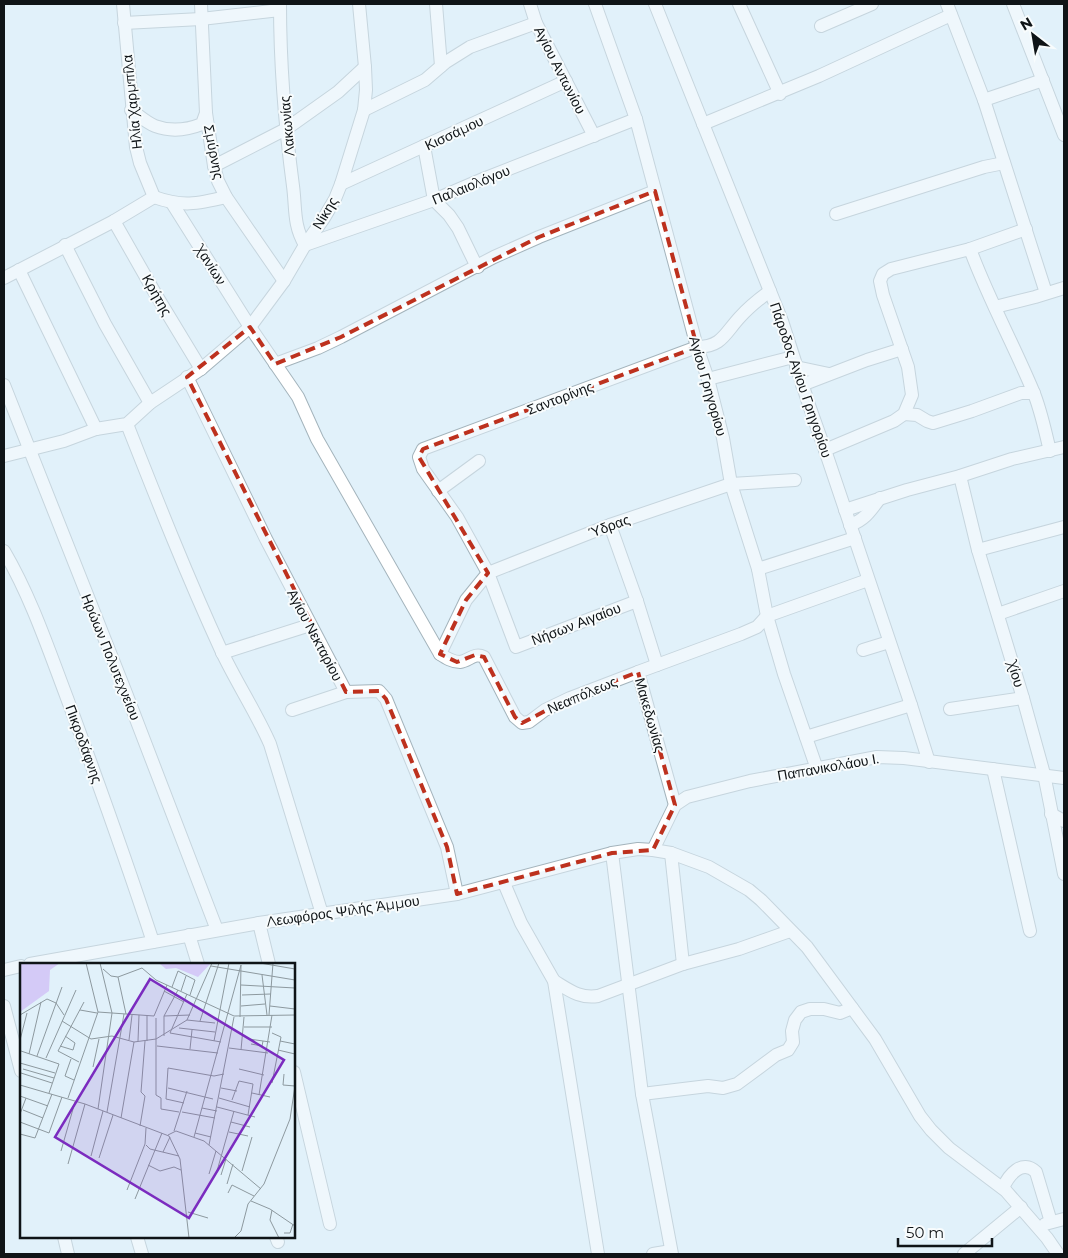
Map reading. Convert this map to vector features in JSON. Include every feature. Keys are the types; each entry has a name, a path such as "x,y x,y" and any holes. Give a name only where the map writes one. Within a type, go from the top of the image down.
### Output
{"street":[{"name":"Ηλία Χαρμπίλα","path":"123,4 131,110 136,148 154,197"},
{"name":"Σμύρνης","path":"201,4 206,112 218,181 226,197 284,281"},
{"name":"Νίκης","path":"126,424 150,404 201,369 250,327 284,281 335,199 364,110 366,90 365,67 359,4"},
{"path":"436,4 441,66"},
{"name":"Αγίου Αντωνίου","path":"530,4 536,23 594,136"},
{"name":"Αγίου Γρηγορίου","path":"595,4 636,119 697,347 708,380 723,438 731,484 758,569 767,616 784,674 817,769"},
{"name":"Πάροδος Αγίου Γρηγορίου","path":"655,4 782,321 794,362 855,538 929,762"},
{"path":"739,4 780,94"},
{"path":"821,26 872,4"},
{"path":"1013,4 1064,135"},
{"path":"124,23 201,19 280,7"},
{"name":"Λακωνίας","path":"280,7 286,129 295,224 299,236 305,245"},
{"path":"704,124 780,94 949,9 984,100 1046,294"},
{"path":"364,110 425,80 441,66 470,47 536,23"},
{"path":"214,166 286,129 338,92 365,67"},
{"path":"984,100 1043,80"},
{"name":"Κισσάμου","path":"341,184 566,81"},
{"path":"131,110 154,126 172,130 189,130 202,124 206,112"},
{"name":"Παλαιολόγου","path":"305,245 434,200 636,119"},
{"path":"424,146 434,200 449,215 458,228 478,267"},
{"path":"836,214 984,167 1004,163"},
{"path":"275,364 341,337 494,258 539,237 655,191"},
{"path":"4,278 114,221 154,197 172,203 201,203 226,197"},
{"name":"Χανίων","path":"172,203 250,327 298,397 317,439 440,654"},
{"name":"Κρήτης","path":"114,221 201,369"},
{"path":"904,414 912,395 908,367 883,295 880,281 884,274 891,269 970,249 1026,228"},
{"path":"66,245 105,324 150,404"},
{"path":"970,249 1034,393 1050,451"},
{"path":"19,270 96,429"},
{"path":"995,306 1064,288"},
{"name":"Σαντορίνης","path":"438,491 423,469 419,457 422,448 697,347 708,347 720,341 739,318 770,291"},
{"path":"802,385 867,360 902,349"},
{"path":"708,380 794,362 829,374"},
{"name":"Αγίου Νεκταρίου","path":"187,377 310,625 346,692 379,691 386,699 447,847 457,894"},
{"name":"Ηρώων Πολυτεχνείου","path":"4,385 126,693 217,930"},
{"path":"825,450 880,428 904,414 917,415 933,423 1021,393 1034,393"},
{"path":"4,456 64,441 96,429 126,424 222,653 260,720 270,744 322,914"},
{"path":"845,510 1012,459 1064,447"},
{"path":"440,654 466,600 488,572 457,516 438,491 479,461"},
{"name":"Χίου","path":"960,476 978,550 1044,774 1064,874"},
{"name":"Ύδρας","path":"488,572 610,525 731,484 795,480"},
{"path":"850,525 860,522 880,498"},
{"name":"Μακεδωνίας","path":"610,525 658,665 638,672 675,805"},
{"path":"978,550 1064,527"},
{"path":"758,569 855,538"},
{"name":"Πικροδάφνης","path":"4,551 36,616 121,844 153,942"},
{"name":"Νήσων Αιγαίου","path":"488,572 516,647 637,601"},
{"path":"658,665 757,627 767,616 868,580"},
{"path":"998,614 1064,592"},
{"path":"222,653 310,625"},
{"path":"863,650 889,642"},
{"name":"Νεαπόλεως","path":"440,654 457,662 475,655 484,657 515,717 522,723 529,722 545,710 570,698 638,672"},
{"path":"292,710 346,692"},
{"path":"950,709 1022,698"},
{"path":"806,737 911,705"},
{"name":"Παπανικολάου Ι.","path":"675,805 687,797 750,781 877,757 904,758 1064,778"},
{"path":"993,769 1030,931"},
{"path":"653,850 675,805"},
{"path":"1051,814 1064,821"},
{"name":"Λεωφόρος Ψιλής Άμμου","path":"41,963 63,961 259,922 457,894 612,853 638,849 671,854 709,867 749,890 779,916 790,931 807,947 875,1039 920,1116 931,1130 949,1148 1003,1188 1038,1227 1058,1254"},
{"path":"612,853 642,1094 672,1253 653,1254"},
{"path":"671,854 683,964"},
{"path":"504,883 521,924 554,980 598,1254"},
{"path":"259,922 269,963"},
{"path":"554,980 574,994 588,998 598,996 683,964 790,931"},
{"path":"189,935 198,963"},
{"path":"4,970 20,966"},
{"path":"4,1006 20,1067"},
{"path":"642,1094 708,1086 723,1088 737,1084 776,1055 788,1050 793,1042 792,1031 795,1020 801,1012 810,1009 824,1009 840,1013 852,1008"},
{"path":"295,1076 330,1224"},
{"path":"1003,1188 1006,1180 1019,1168 1032,1168 1036,1172 1051,1222"},
{"path":"964,1254 1021,1207"},
{"path":"1038,1227 1064,1219"},
{"path":"64,1238 68,1254"},
{"path":"138,1238 142,1254"}],"highlighted area":[{"path":"655,191 697,347 423,449 419,457 488,573 466,600 440,654 457,662 475,655 484,657 515,717 522,723 570,698 638,672 675,805 653,850 612,853 457,894 447,847 386,699 379,691 346,692 187,377 250,327 275,364 341,337 539,237"}]}
